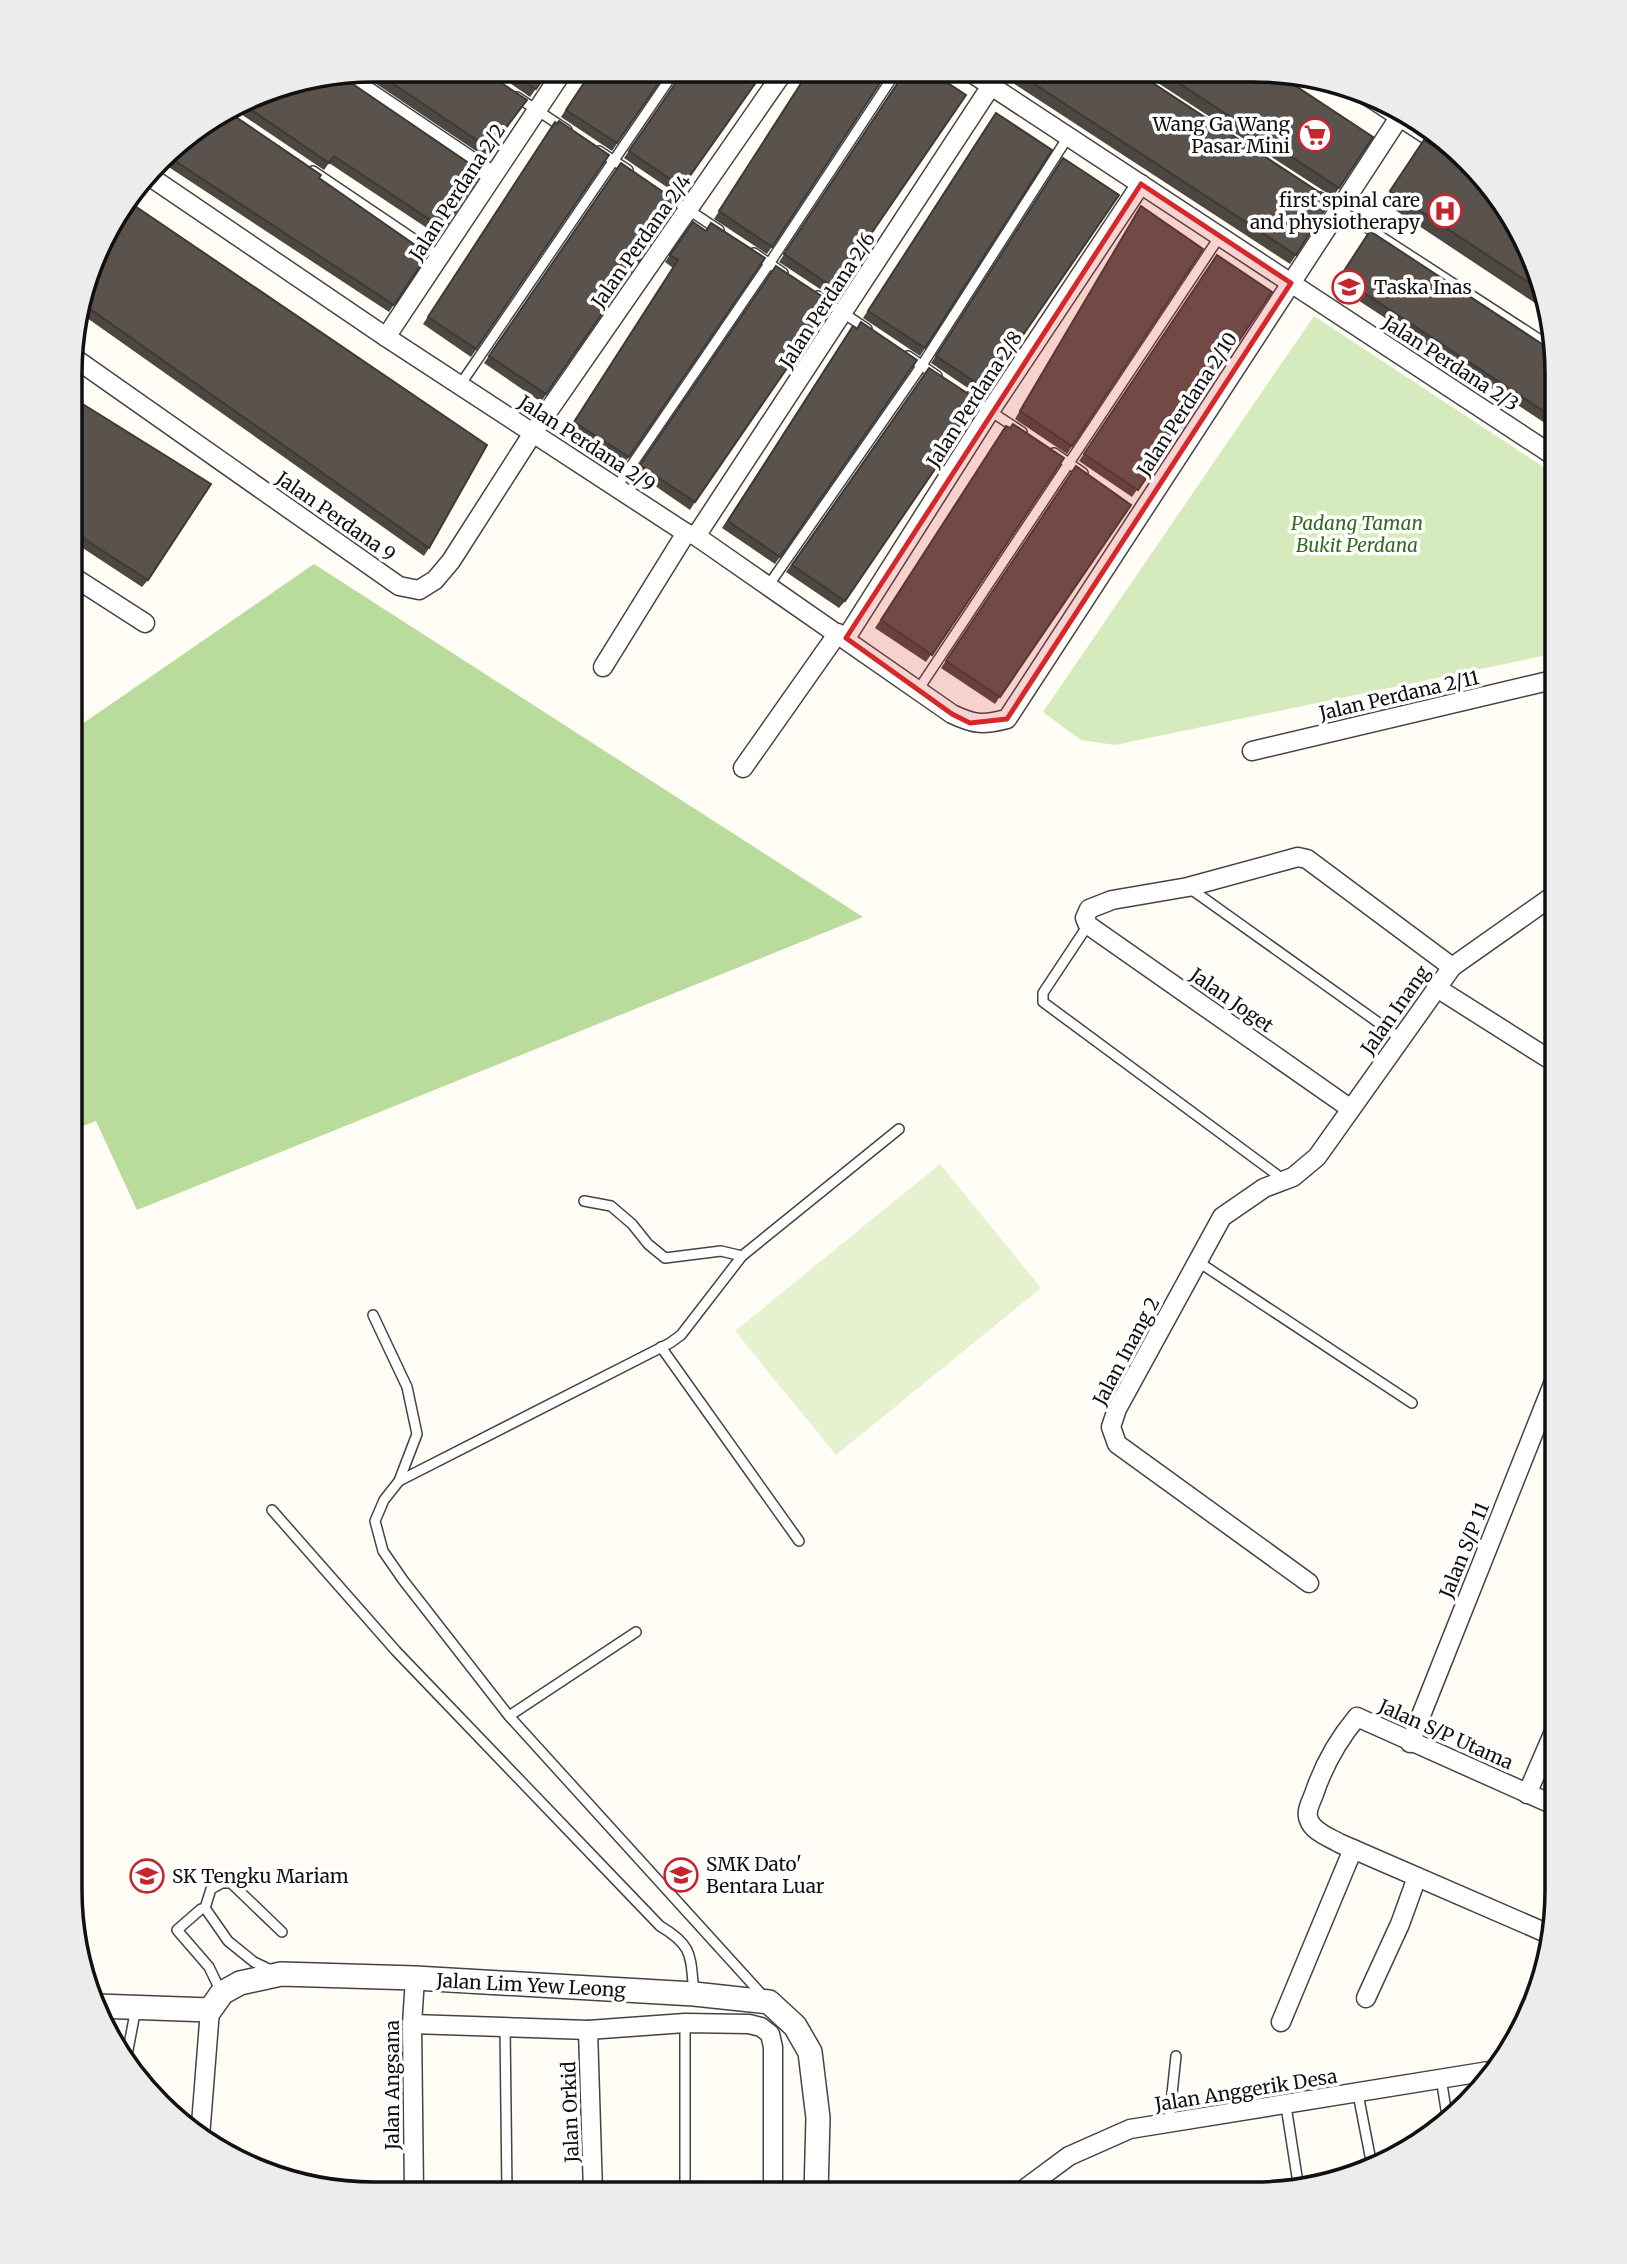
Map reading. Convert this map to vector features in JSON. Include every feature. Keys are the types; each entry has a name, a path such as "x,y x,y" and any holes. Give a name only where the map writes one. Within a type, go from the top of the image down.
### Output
{"street":[{"name":"Jalan Perdana 2/2","path":"386,337 555,82"},
{"name":"Jalan Perdana 2/4","path":"533,433 776,82"},
{"name":"Jalan Perdana 2/3","path":"985,82 1545,450"},
{"path":"355,83 493,176"},
{"name":"Jalan Perdana 2/6","path":"603,667 844,314 991,86"},
{"name":"Jalan Perdana 2/10","path":"1007,719 1137,509 1291,283 1397,120"},
{"name":"Jalan Perdana 2/9","path":"156,181 386,337 842,635 952,715 970,723 987,724 1007,719"},
{"name":"Jalan Perdana 2/8","path":"743,768 842,635 1141,184"},
{"name":"Jalan Perdana 9","path":"83,364 399,586 418,590 435,580 451,561 533,433"},
{"path":"82,582 145,623"},
{"name":"Jalan Perdana 2/11","path":"1252,751 1545,682"},
{"path":"1088,925 1085,918 1089,909 1112,900 1188,887 1298,857 1307,859 1452,967"},
{"name":"Jalan Inang","path":"1289,1178 1317,1157 1452,967 1545,901"},
{"name":"Jalan Joget","path":"1088,925 1351,1110"},
{"path":"1437,988 1545,1056"},
{"name":"Jalan Inang 2","path":"1289,1178 1264,1188 1222,1217 1117,1409 1111,1427 1117,1444 1309,1583"},
{"name":"Jalan S/P 11","path":"1410,1743 1545,1404"},
{"name":"Jalan S/P Utama","path":"1353,1849 1315,1830 1307,1812 1325,1763 1340,1737 1357,1717 1545,1801"},
{"path":"1527,1794 1545,1752"},
{"path":"1281,2022 1353,1849 1541,1931"},
{"path":"1366,1998 1400,1924 1417,1877"},
{"name":"Jalan Lim Yew Leong","path":"107,2006 136,2007 216,2001 240,1983 281,1974 415,1978 694,1994 769,2002"},
{"name":"Jalan Angsana","path":"414,2182 412,2024 415,1978"},
{"path":"201,2124 216,2001"},
{"path":"769,2002 795,2026 810,2052 818,2118 816,2182"},
{"path":"412,2024 588,2030 685,2023 749,2024 761,2027 770,2034 774,2047 773,2182"},
{"name":"Jalan Orkid","path":"588,2030 593,2182"},
{"name":"Jalan Anggerik Desa","path":"1034,2182 1069,2156 1130,2129 1286,2106 1480,2072"}],"lane":[{"path":"460,385 668,82"},
{"path":"616,488 889,82"},
{"path":"513,94 580,139"},
{"path":"768,586 922,365 1069,136"},
{"path":"592,146 635,175"},
{"path":"306,167 439,256"},
{"path":"1306,188 1543,342"},
{"path":"657,189 723,233"},
{"path":"918,690 1220,236"},
{"path":"746,248 790,278"},
{"path":"812,292 877,336"},
{"path":"899,351 945,381"},
{"path":"956,388 1035,441"},
{"path":"1046,448 1090,477"},
{"path":"1188,887 1401,1038"},
{"path":"1088,925 1044,993 1043,1002 1289,1178"},
{"path":"399,1481 681,1335 742,1256 899,1129"},
{"path":"584,1201 611,1206 665,1258 721,1251 742,1256"},
{"path":"1197,1261 1412,1403"},
{"path":"373,1315 407,1387 417,1434 399,1481 384,1500 375,1521 383,1551 509,1716 769,2002"},
{"path":"661,1347 799,1541"},
{"path":"272,1510 405,1661 660,1926 682,1941 689,1950 694,1994"},
{"path":"509,1716 636,1632"},
{"path":"205,1908 211,1889 222,1882 231,1883 282,1932"},
{"path":"205,1908 228,1941 254,1962 281,1974"},
{"path":"205,1908 177,1930 209,1967 216,2001"},
{"path":"129,2047 136,2007"},
{"path":"685,2023 685,2182"},
{"path":"505,2027 507,2182"},
{"path":"1169,2122 1176,2056"},
{"path":"1441,2078 1446,2108"},
{"path":"1358,2094 1370,2157"},
{"path":"1286,2106 1297,2178"}],"highlighted area":[{"path":"1141,184 1291,283 1007,719 970,723 952,714 846,638"}],"green space":[{"name":"Padang Taman Bukit Perdana","path":"1314,316 1545,468 1545,655 1115,745 1081,740 1043,712"},
{"path":"314,564 863,917 137,1210 96,1121 82,1127 82,724"},
{"path":"940,1164 1041,1288 836,1455 735,1331"}],"building":[{"path":"391,82 500,82 527,100 490,149"},
{"path":"525,82 541,82 536,89"},
{"path":"585,82 659,82 617,143 566,110"},
{"path":"676,82 756,82 682,187 629,151"},
{"path":"802,82 881,82 772,247 719,211"},
{"path":"898,82 946,82 966,95 834,288 784,254"},
{"path":"1031,82 1151,82 1331,200 1296,255"},
{"path":"1177,82 1252,82 1296,86 1373,137 1339,188"},
{"path":"352,83 476,168 472,173 478,178 444,229 334,156 329,163 251,110 299,92"},
{"path":"996,113 1052,150 925,348 868,311"},
{"path":"236,117 321,175 319,178 428,254 394,305 175,161"},
{"path":"559,121 609,155 476,349 428,317 555,122 557,124"},
{"path":"1424,140 1459,168 1484,197 1515,245 1530,283 1390,191"},
{"path":"1063,158 1119,195 986,389 936,356"},
{"path":"621,163 679,203 546,394 489,356"},
{"path":"1141,206 1203,249 1072,446 1020,411"},
{"path":"136,207 487,445 429,548 90,309 112,245"},
{"path":"693,222 706,231 711,223 765,258 629,457 574,422 678,260 670,255"},
{"path":"1370,231 1543,345 1545,412 1340,277"},
{"path":"1217,255 1272,292 1138,490 1084,454"},
{"path":"776,266 826,299 821,306 827,310 695,502 640,465"},
{"path":"861,322 917,360 780,557 728,521 853,326 857,329"},
{"path":"929,368 979,401 845,601 792,565"},
{"path":"82,404 211,484 148,580 82,537"},
{"path":"1013,424 1064,458 932,655 881,620 1006,426 1010,428"},
{"path":"1076,466 1131,505 1000,697 946,661"}],"place":[{"name":"Wang Ga Wang Pasar Mini","path":"1315,135"},
{"name":"first spinal care and physiotherapy","path":"1445,211"},
{"name":"Taska Inas","path":"1349,287"},
{"name":"SMK Dato' Bentara Luar","path":"681,1875"},
{"name":"SK Tengku Mariam","path":"147,1876"}]}
